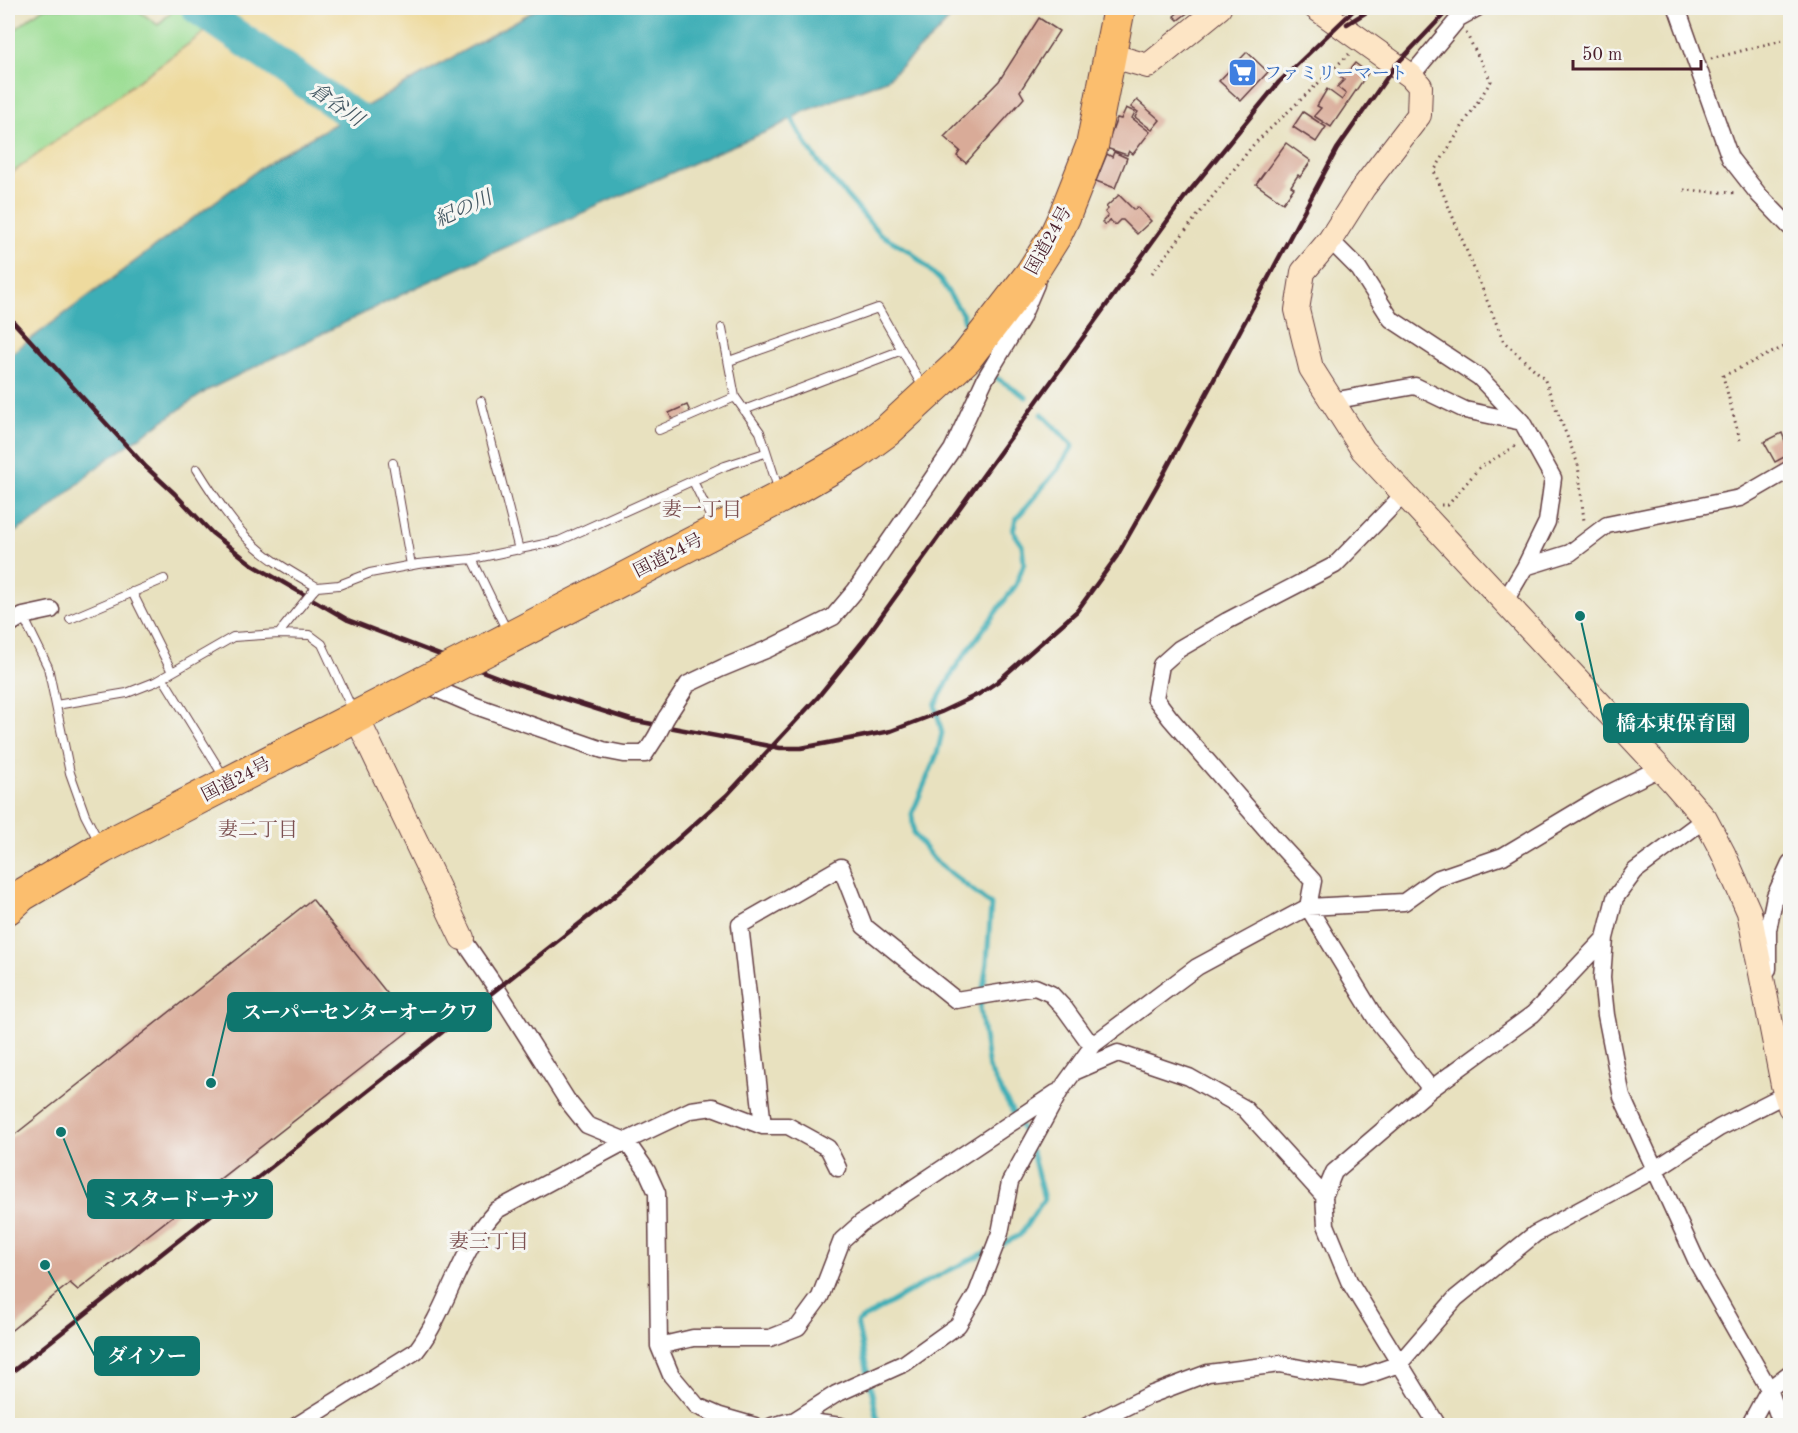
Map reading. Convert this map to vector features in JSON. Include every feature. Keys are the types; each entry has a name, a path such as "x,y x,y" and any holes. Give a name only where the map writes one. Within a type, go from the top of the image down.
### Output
{"highway":[{"name":"国道24号","path":"8,908 22,895 102,848 781,497 854,455 888,429 966,358 1031,274 1047,249 1064,218 1092,146 1119,8"}],"street":[{"path":"1109,55 1148,66 1219,8"},
{"path":"1086,1425 1150,1395 1208,1373 1280,1364 1362,1377 1399,1364 1456,1298 1534,1234 1654,1170 1719,1128 1788,1101 1749,912 1705,819 1364,450 1311,368 1298,310 1303,272 1330,240 1363,188 1419,115 1420,86 1411,76 1364,40 1316,8"},
{"path":"1411,76 1459,18 1477,8"},
{"path":"1677,8 1730,158 1759,195 1791,227"},
{"path":"1330,240 1359,269 1391,319 1479,377 1526,429 1553,478 1548,522 1505,601"},
{"path":"422,683 476,706 603,750 624,754 645,754 688,684 833,617 855,591 952,450 984,379 1021,319 1041,274 1047,249"},
{"path":"1332,401 1415,386 1465,410 1526,429"},
{"path":"1525,567 1570,553 1607,525 1740,498 1791,469"},
{"path":"1409,499 1335,565 1227,621 1179,649 1161,665 1155,698 1313,881 1308,907 1377,1019 1431,1089"},
{"path":"8,625 23,616 51,610"},
{"path":"356,716 462,938 567,1100 587,1125 626,1141 647,1170 657,1193 659,1346 671,1375 697,1406 715,1421 756,1425"},
{"path":"795,1420 836,1394 904,1363 958,1325 977,1293 1000,1233 1010,1182 1060,1091 1094,1044 1197,967 1308,907 1404,902 1436,879 1503,856 1598,799 1660,768"},
{"path":"1705,819 1635,871 1615,898 1605,938 1602,978 1606,1015 1622,1096 1698,1264 1769,1389 1782,1425"},
{"path":"1766,1000 1768,930 1775,896 1791,863"},
{"path":"763,1126 740,925 841,867 864,926 956,999 1035,987 1051,994 1086,1038 1094,1044"},
{"path":"1438,1425 1349,1281 1326,1225 1324,1196 1334,1172 1431,1089 1533,1014 1605,938"},
{"path":"1073,1072 1118,1053 1189,1077 1244,1108 1324,1196"},
{"path":"659,1346 693,1338 770,1338 798,1327 820,1297 842,1240 861,1223 1060,1091"},
{"path":"296,1425 416,1351 430,1333 483,1225 497,1210 626,1141 691,1110 713,1107 763,1126 788,1126 828,1148 838,1168"},
{"path":"1749,1425 1769,1389 1791,1373"},
{"path":"772,1425 795,1420 841,1425"}],"lane":[{"path":"729,361 879,308 927,395"},
{"path":"722,328 735,397 760,432 781,497"},
{"path":"744,410 902,350"},
{"path":"659,430 735,397"},
{"path":"481,401 519,550"},
{"path":"281,631 315,589 339,585 370,573 411,565 472,559 559,541 725,466 765,453"},
{"path":"393,463 411,565"},
{"path":"197,470 217,501 247,538 315,589"},
{"path":"693,481 716,530"},
{"path":"472,559 501,642"},
{"path":"70,619 164,579"},
{"path":"132,592 172,672"},
{"path":"23,616 48,667 70,772 85,815 102,848"},
{"path":"56,705 127,693 163,678 234,637 281,631 310,635 322,644 356,716"},
{"path":"163,678 228,783"}],"path":[{"path":"1459,18 1491,81 1434,171 1504,342 1544,378 1578,464 1587,540"},
{"path":"1695,64 1791,38"},
{"path":"1152,273 1254,144 1364,40"},
{"path":"1684,190 1759,195"},
{"path":"1791,306 1787,308 1791,327"},
{"path":"1740,440 1723,376 1791,344"},
{"path":"1409,499 1448,505 1479,468 1526,429"}],"green space":[{"path":"43,8 135,8 158,25 175,8 238,8 8,176 8,35"}],"sand":[{"path":"238,8 539,8 270,161 8,356 8,176"}],"water":[{"name":"紀の川","path":"539,8 960,8 935,35 886,80 803,112 773,129 417,287 208,390 102,463 40,517 8,536 8,356 270,161"}],"building":[{"path":"1184,8 1194,8 1178,20 1174,16"},
{"path":"1039,18 1059,31 1020,91 1024,98 966,163 957,156 960,151 944,137 999,81"},
{"path":"1247,52 1268,72 1241,101 1219,81"},
{"path":"1355,63 1368,73 1331,127 1314,116 1321,108 1317,106 1327,89 1342,100 1346,94 1337,87 1344,80 1340,76 1344,71 1347,73"},
{"path":"1137,100 1160,120 1152,130 1135,117 1138,112 1131,107"},
{"path":"1126,108 1135,112 1132,118 1150,132 1133,154 1129,151 1127,155 1106,148 1117,118 1121,119"},
{"path":"1303,112 1326,127 1316,142 1293,127"},
{"path":"1286,143 1311,161 1300,177 1298,175 1291,186 1294,188 1283,203 1256,184"},
{"path":"1114,152 1127,158 1115,188 1096,181 1107,154 1112,157"},
{"path":"1119,195 1134,210 1137,207 1151,221 1137,234 1123,220 1115,225 1110,220 1105,225 1102,222 1108,216 1105,212 1108,209 1106,207"},
{"path":"687,405 691,414 673,422 669,413"},
{"path":"1782,433 1790,454 1775,462 1764,442"},
{"path":"312,899 414,1027 78,1290 70,1283 8,1333 8,1140"}],"waterway":[{"name":"倉谷川","path":"197,8 387,139"},
{"path":"789,113 824,170 880,234 911,252 941,281 963,315 968,338"},
{"path":"981,366 1026,397"},
{"path":"1028,1140 989,1069 980,1008 987,962 991,905 934,860 914,834 912,814 937,754 942,733 935,705 957,665 1016,585 1024,563 1022,545 1013,531 1016,519 1058,469 1073,446 1042,414"},
{"path":"1001,1245 1020,1235 1044,1199 1032,1152"},
{"path":"879,1426 857,1322 930,1280 990,1250"}],"railway":[{"path":"8,1375 612,898 727,795 818,697 864,640 1184,198 1279,82 1356,8"},
{"path":"1347,24 1373,8"},
{"path":"8,316 146,467 212,533 253,565 348,620 508,681 631,720 780,748 801,748 891,731 941,712 979,694 997,682 1077,611 1117,556 1163,475 1337,149 1395,66 1450,8"}],"place":[{"name":"ファミリーマート","path":"1243,73"},
{"name":"橋本東保育園","path":"1580,616"},
{"name":"スーパーセンターオークワ","path":"211,1083"},
{"name":"ミスタードーナツ","path":"61,1132"},
{"name":"ダイソー","path":"45,1265"}],"district":[{"name":"妻一丁目","path":"702,509"},
{"name":"妻二丁目","path":"258,829"},
{"name":"妻三丁目","path":"489,1241"}]}
